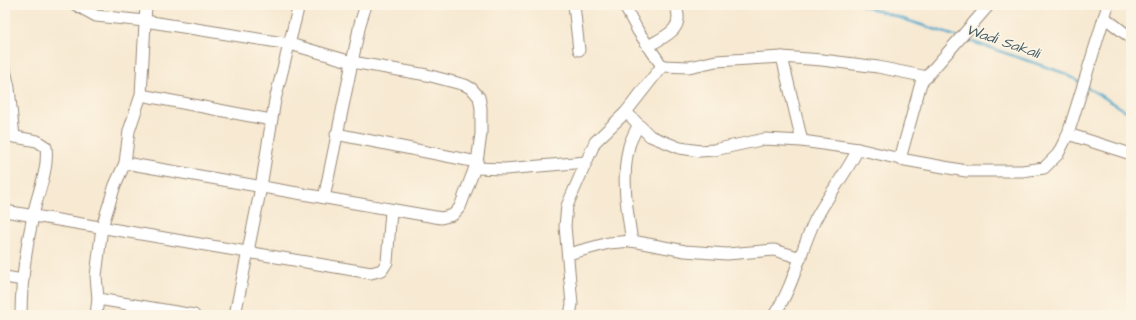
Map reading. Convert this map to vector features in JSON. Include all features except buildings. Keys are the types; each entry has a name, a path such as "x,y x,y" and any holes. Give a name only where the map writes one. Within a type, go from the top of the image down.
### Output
{"street":[{"path":"76,5 96,16 145,21 290,44 352,62 427,75 465,85 472,89 479,98 481,108 481,134 476,165 460,207 453,215 441,218 392,211 125,163"},
{"path":"96,315 98,299 96,276 102,227 115,185 125,163 129,131 141,95 146,5"},
{"path":"235,315 261,187 275,100 299,5"},
{"path":"324,198 336,134 360,24 366,5"},
{"path":"574,5 578,50"},
{"path":"624,5 648,46 662,66"},
{"path":"648,46 671,33 678,25 679,13 675,5"},
{"path":"900,159 921,84 989,5"},
{"path":"626,112 638,126 650,136 666,144 700,151 714,150 764,139 802,141 858,149 900,159 966,171 1022,171 1044,168 1058,154 1068,134 1108,5"},
{"path":"1104,16 1131,38"},
{"path":"662,66 689,67 716,61 782,58 822,60 870,66 927,77"},
{"path":"782,58 802,141"},
{"path":"570,315 572,304 565,226 567,206 595,142 626,112 662,66"},
{"path":"5,70 9,88 9,136 37,141 46,147 47,158 33,216 23,280 21,315"},
{"path":"141,95 271,120"},
{"path":"632,241 626,210 627,165 629,146 638,126"},
{"path":"336,134 505,170 586,162"},
{"path":"1068,134 1131,154"},
{"path":"774,315 790,286 815,221 858,149"},
{"path":"5,211 371,273 382,270 387,262 392,211"},
{"path":"568,254 609,243 632,241 692,252 727,254 774,250 801,258"},
{"path":"5,276 23,280"},
{"path":"98,299 194,315"}],"waterway":[{"name":"Wadi Sakali","path":"861,5 958,37"},
{"name":"Wadi Sakali","path":"964,39 1064,73 1081,83"},
{"name":"Wadi Sakali","path":"1085,86 1131,114"}]}
